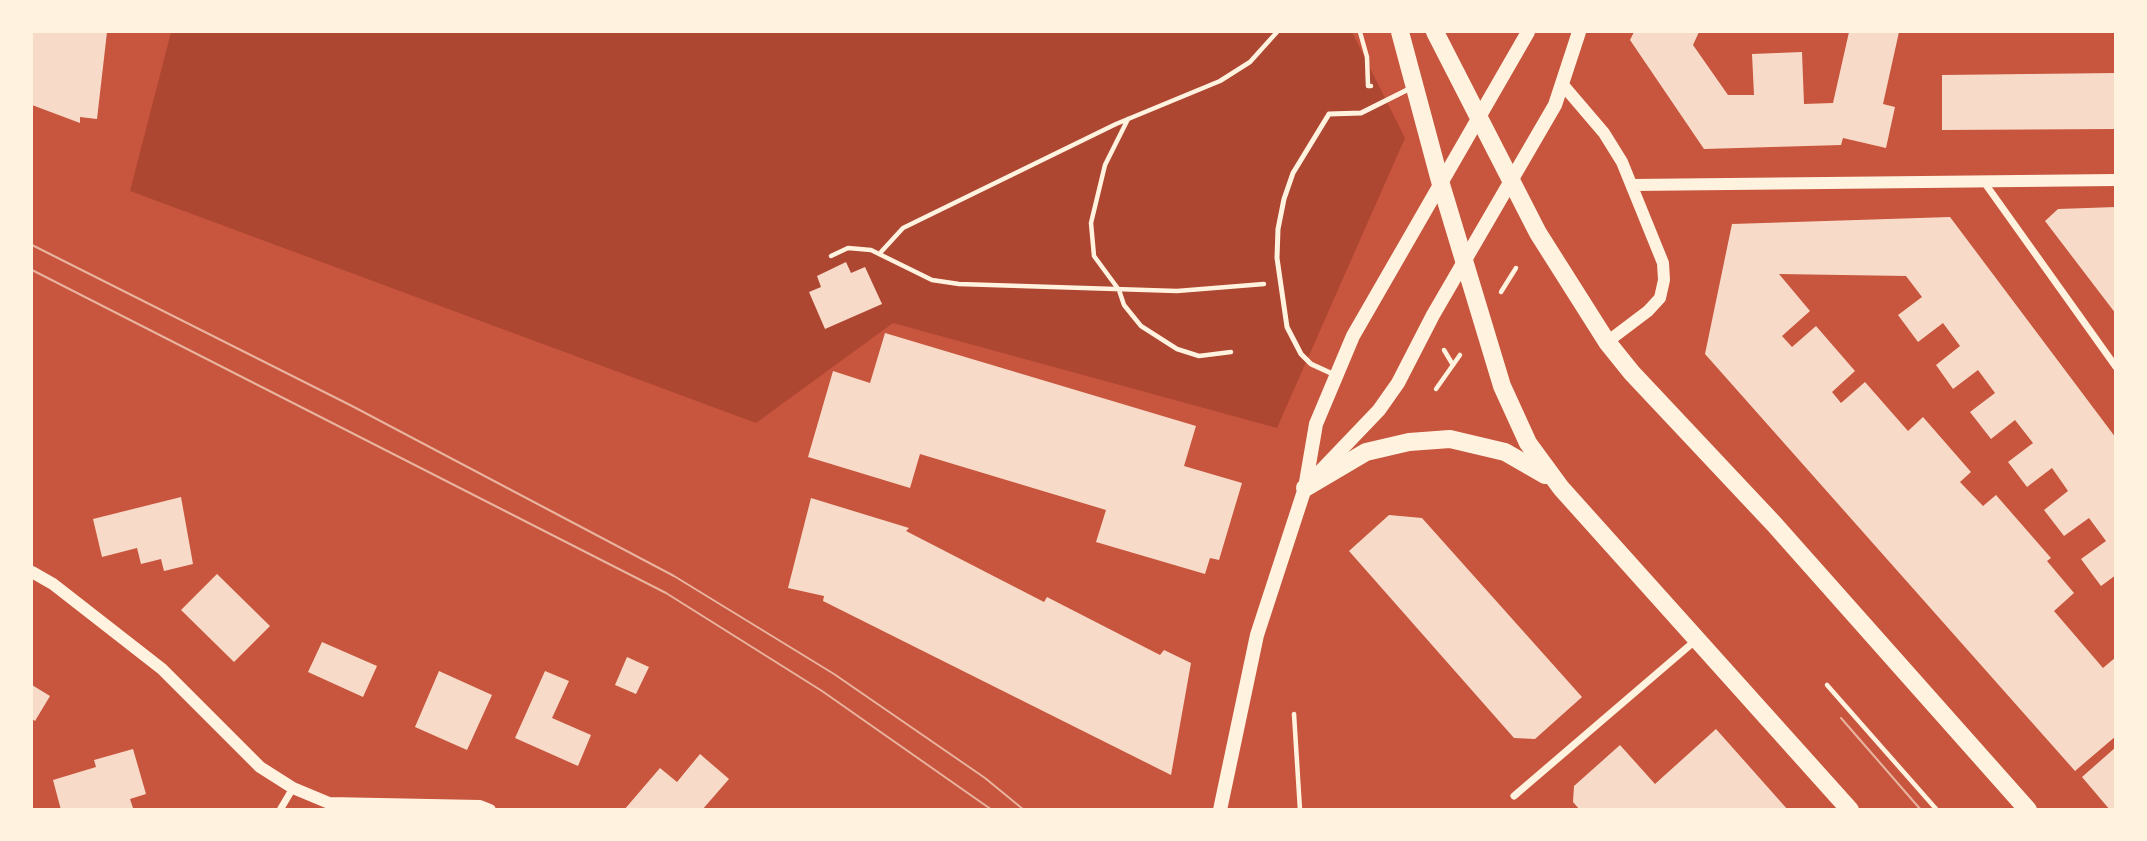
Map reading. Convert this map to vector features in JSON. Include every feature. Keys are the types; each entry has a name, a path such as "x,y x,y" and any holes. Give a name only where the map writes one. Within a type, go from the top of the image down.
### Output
{"main road":[{"path":"1400,32 1413,86 1465,263 1514,418 1528,443 1561,488 1850,810"},
{"path":"1435,32 1538,233 1607,342 1632,373 1774,524 2028,810"},
{"path":"1220,810 1257,635 1305,488 1316,424 1353,336 1478,114 1528,32"},
{"path":"1305,488 1379,410 1398,383 1433,315 1512,183 1563,85 1579,32"},
{"path":"1305,488 1366,452 1409,442 1450,439 1505,452 1534,467 1561,488"}],"street":[{"path":"1563,85 1604,133 1632,184 1663,263 1664,280 1660,298 1648,311 1607,342"},
{"path":"1632,184 2116,180"},
{"path":"1983,181 2116,367"},
{"path":"32,572 53,584 162,669 260,767 293,788 329,803 480,806 490,810"},
{"path":"1514,796 1696,640"},
{"path":"279,810 293,788"}],"lane":[{"path":"1336,375 1311,364 1301,354 1287,327 1279,282 1278,229 1284,199 1293,173 1327,117 1334,112 1361,113 1413,86"}],"path":[{"path":"881,252 903,228 1129,119 1220,81 1250,62 1278,32"},
{"path":"1360,32 1367,57 1368,86"},
{"path":"1129,119 1105,165 1091,223 1094,256 1119,290 1124,305 1141,326 1177,349 1199,356 1231,352"},
{"path":"831,256 848,248 881,252 932,280 960,284 1177,292 1279,282"},
{"path":"1501,292 1516,268"},
{"path":"1444,349 1453,365"},
{"path":"1436,389 1460,355"},
{"path":"1827,685 1937,810"},
{"path":"1294,715 1300,810"}],"shaded area":[{"path":"171,32 1352,32 1405,138 1277,428 893,323 756,423 130,191"}],"building":[{"path":"32,32 107,32 97,119 80,117 80,123 32,105"},
{"path":"1634,32 1699,32 1693,45 1728,95 1754,95 1752,54 1802,52 1804,104 1833,103 1849,32 1899,32 1883,104 1895,107 1886,148 1843,138 1841,145 1704,149 1630,40"},
{"path":"2116,73 2116,129 1942,130 1942,75"},
{"path":"2116,207 2116,314 2045,221 2058,209"},
{"path":"1950,217 2116,438 2116,575 2101,586 2081,559 2106,541 2089,518 2064,536 2044,510 2068,491 2052,468 2027,487 2008,462 2033,443 2015,420 1991,439 1970,412 1995,393 1978,370 1953,389 1936,365 1960,346 1943,323 1918,342 1898,315 1922,297 1906,276 1779,274 1810,311 1782,336 1792,347 1816,326 1855,371 1832,392 1841,403 1865,382 1908,431 1923,417 1971,472 1960,482 1983,506 1996,495 2051,558 2047,561 2074,593 2054,611 2103,668 2116,657 2116,736 2075,771 1705,354 1732,224"},
{"path":"846,262 851,273 865,267 882,304 825,329 809,292 821,287 817,276"},
{"path":"885,333 1196,426 1184,466 1242,483 1219,560 1210,558 1205,574 1096,542 1106,510 920,454 910,488 808,457 833,371 870,383"},
{"path":"181,497 193,564 164,571 161,559 141,564 137,548 102,557 93,519"},
{"path":"811,498 909,528 906,531 1044,602 1047,597 1160,655 1164,650 1191,663 1171,775 823,601 824,596 788,588"},
{"path":"1389,515 1422,518 1582,697 1535,739 1514,738 1349,551"},
{"path":"217,574 270,626 234,662 181,610"},
{"path":"322,642 377,666 363,697 308,672"},
{"path":"627,657 649,667 636,694 615,685"},
{"path":"439,671 492,695 467,750 415,727"},
{"path":"545,671 569,681 552,718 591,735 578,766 515,738"},
{"path":"32,685 50,696 35,721 32,719"},
{"path":"1716,729 1788,810 1580,810 1573,802 1574,786 1620,745 1655,784"},
{"path":"2116,747 2116,810 2110,810 2082,777"},
{"path":"133,749 146,794 130,799 133,808 61,810 53,780 96,767 94,760"},
{"path":"700,754 729,779 702,810 624,810 660,768 677,782"}],"tram line":[{"path":"32,245 352,406 674,576 834,674 985,778 1024,810"},
{"path":"32,270 666,593 822,691 992,810"},
{"path":"1841,718 1921,810"}]}
